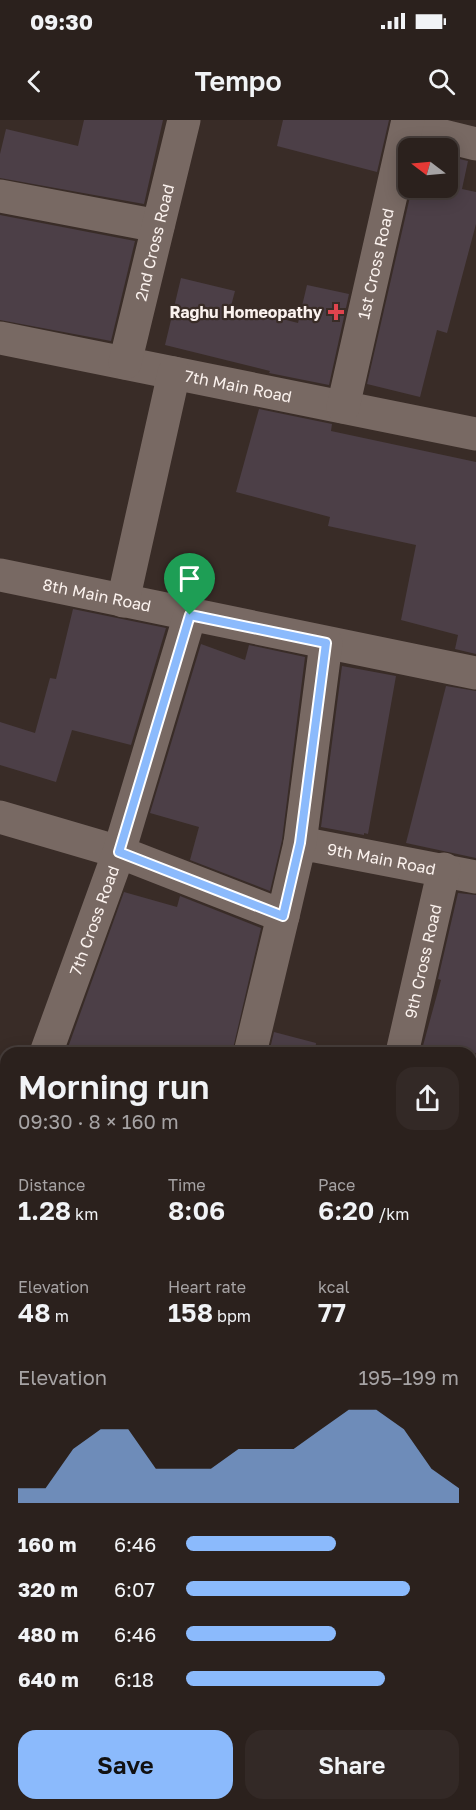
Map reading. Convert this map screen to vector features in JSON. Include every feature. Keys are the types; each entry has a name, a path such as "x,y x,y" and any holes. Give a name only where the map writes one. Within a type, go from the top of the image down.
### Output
{"street":[{"name":"2nd Cross Road","path":"125,363 183,120"},
{"path":"407,123 476,144"},
{"name":"1st Cross Road","path":"343,407 407,123"},
{"path":"0,196 158,226"},
{"name":"7th Main Road","path":"0,338 476,434"},
{"path":"123,601 174,373"},
{"name":"8th Main Road","path":"0,576 476,674"},
{"name":"7th Cross Road","path":"48,1047 119,852 190,615"},
{"path":"251,1047 300,843 326,643"},
{"path":"0,817 119,852 283,916"},
{"name":"9th Main Road","path":"300,843 476,877"},
{"name":"9th Cross Road","path":"403,1047 444,870"}],"building":[{"path":"84,120 163,120 144,204 0,178 0,154 6,129 78,146"},
{"path":"283,120 389,120 377,172 277,146"},
{"path":"458,159 468,161 462,189 476,192 476,224 447,333 437,330 420,397 367,384 410,198 458,198"},
{"path":"0,215 135,241 111,341 0,320"},
{"path":"181,278 235,291 231,306 298,323 307,285 349,294 329,385 269,373 270,371 165,345"},
{"path":"259,409 332,424 331,431 476,462 476,654 455,649 458,635 401,620 416,545 328,526 330,517 236,492"},
{"path":"73,609 166,628 131,745 72,730 56,782 0,765 0,722 35,733 50,678 56,679"},
{"path":"201,644 245,660 249,645 305,657 282,840 270,891 190,860 199,827 150,813"},
{"path":"342,666 396,676 368,834 364,833 364,835 321,827"},
{"path":"446,686 476,691 476,858 406,843"},
{"path":"124,892 177,907 180,896 261,928 233,1047 68,1047"},
{"path":"458,893 476,895 476,1047 423,1047 441,980 438,979"},
{"path":"274,1032 316,1043 316,1047 270,1047"}],"place":[{"name":"Raghu Homeopathy","path":"336,312"}],"route":[{"path":"190,615 326,643 300,843 283,916 119,852 190,615"}]}
